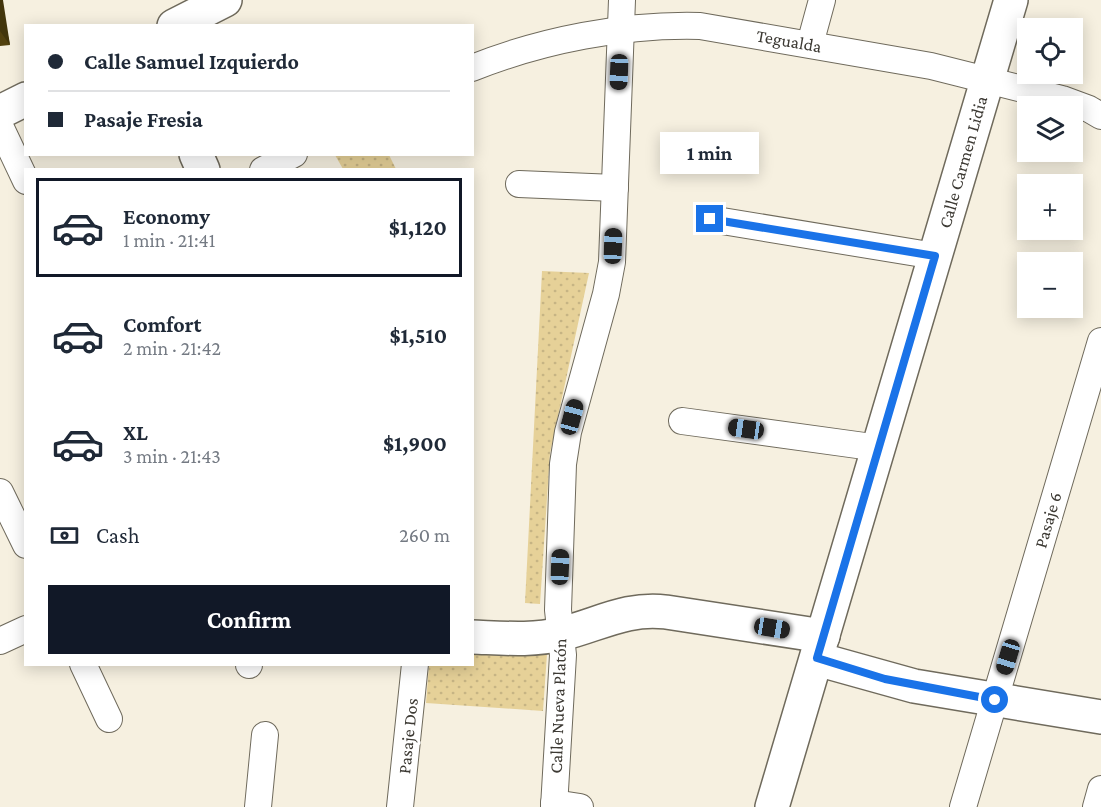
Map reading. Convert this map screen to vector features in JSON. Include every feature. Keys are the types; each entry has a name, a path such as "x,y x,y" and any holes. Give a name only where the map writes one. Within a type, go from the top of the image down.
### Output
{"street":[{"path":"178,24 225,0"},
{"name":"Calle Nueva Platón","path":"554,805 563,655 558,610 563,464 568,432 610,278 613,254 622,0"},
{"path":"810,44 822,0"},
{"name":"Calle Carmen Lidia","path":"772,807 1011,0"},
{"name":"Tegualda","path":"474,67 544,44 597,33 668,26 700,26 931,66 1062,99 1101,116"},
{"path":"0,112 24,100"},
{"path":"0,126 24,177"},
{"path":"267,168 290,156"},
{"path":"519,184 615,188"},
{"path":"710,219 935,256"},
{"name":"Pasaje 6","path":"963,807 1101,341"},
{"path":"682,421 879,448"},
{"path":"0,492 24,541"},
{"path":"474,637 525,639 561,634 622,614 655,610 820,647 885,679 1101,717"},
{"path":"0,641 24,629"},
{"path":"84,666 109,719"},
{"name":"Pasaje Dos","path":"400,807 415,666"},
{"path":"258,807 265,735"},
{"path":"1096,807 1101,789"},
{"path":"554,805 580,807"}],"shaded area":[{"path":"336,156 390,156 396,168 342,168"},
{"path":"542,271 589,273 550,453 540,604 525,603"},
{"path":"474,648 547,654 543,711 426,703 429,666 474,666"}],"route":[{"path":"710,219 935,256 817,658 885,679 995,700"}]}
